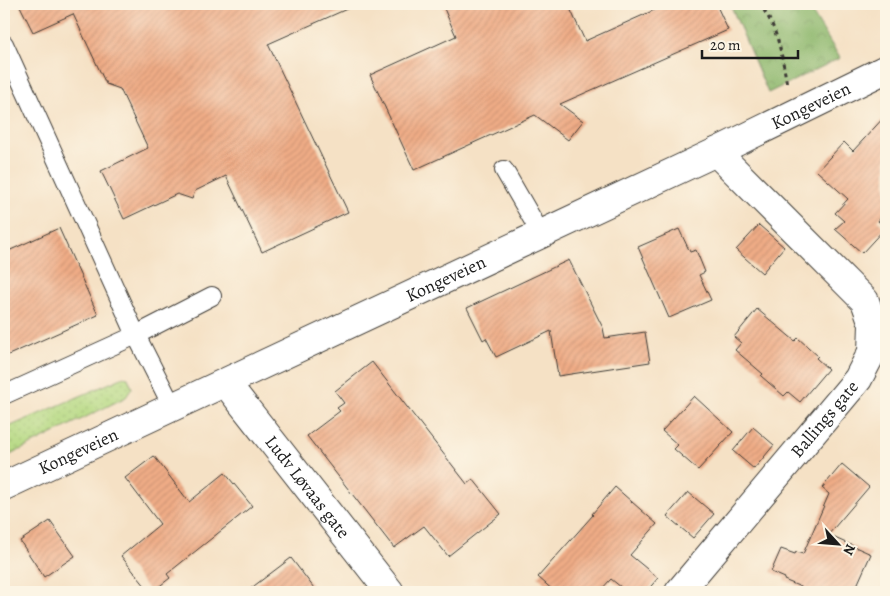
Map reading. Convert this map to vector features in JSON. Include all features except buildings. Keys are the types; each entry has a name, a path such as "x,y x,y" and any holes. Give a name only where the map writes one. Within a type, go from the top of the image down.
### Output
{"street":[{"name":"Kongeveien","path":"4,486 716,152 886,69"},
{"name":"Ballings gate","path":"679,592 858,379 872,352 873,324 865,301 716,152"},
{"name":"Ludv Løvaas gate","path":"226,383 390,592"}],"lane":[{"path":"4,44 136,335 172,406"},
{"path":"504,170 541,234"},
{"path":"4,395 136,335 212,296"}],"path":[{"path":"759,4 769,15 780,48 789,94 796,113"}],"green space":[{"path":"730,4 807,4 840,58 768,93"},
{"path":"124,377 128,378 132,388 126,397 4,458 4,429"}]}
